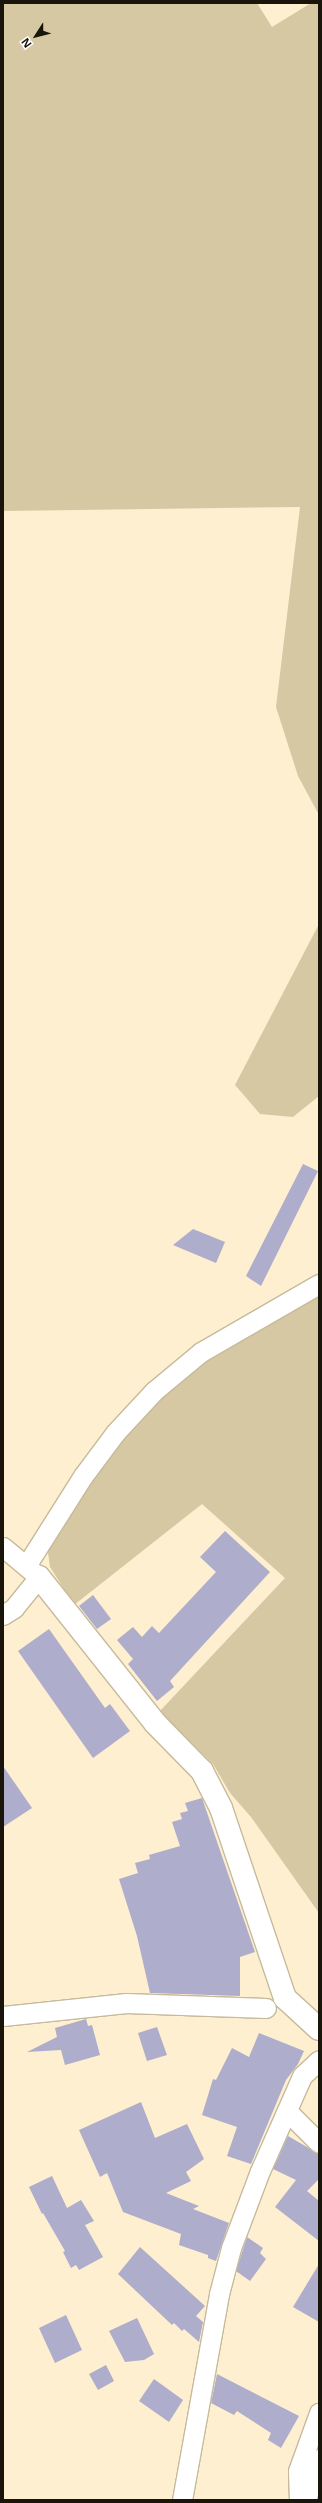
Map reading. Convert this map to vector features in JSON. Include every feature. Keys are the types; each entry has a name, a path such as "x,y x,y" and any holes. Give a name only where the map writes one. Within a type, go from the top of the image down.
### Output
{"street":[{"path":"3,1615 14,1608 83,1476 115,1433 154,1391 202,1352 319,1284"},
{"path":"3,1547 32,1572 155,1723 202,1772 221,1808 286,1998 319,2029"},
{"path":"3,2016 126,2003 266,2008"},
{"path":"182,2500 219,2294 231,2248 302,2076 319,2060"},
{"path":"287,2111 319,2142"},
{"path":"299,2500 298,2471 319,2413"},
{"path":"306,2500 319,2459"}],"shaded area":[{"path":"3,3 257,3 272,27 311,3 319,3 319,815 298,776 276,707 300,507 3,511"},
{"path":"319,924 319,1096 293,1117 260,1114 235,1085"},
{"path":"319,1293 319,1913 251,1817 230,1793 213,1764 159,1712 285,1578 202,1504 74,1605 50,1567 47,1546 69,1507 139,1417 212,1355"}],"building":[{"path":"303,1164 318,1171 261,1286 246,1276"},
{"path":"193,1229 225,1242 216,1263 173,1245"},
{"path":"225,1531 270,1572 170,1681 174,1687 157,1701 128,1664 133,1659 117,1640 133,1627 142,1637 152,1626 159,1633 216,1572 200,1557"},
{"path":"93,1595 111,1619 97,1629 79,1606"},
{"path":"49,1629 105,1708 110,1704 130,1731 93,1758 18,1651"},
{"path":"3,1766 32,1808 3,1827"},
{"path":"202,1798 255,1952 240,1957 240,1996 150,1993 137,1936 119,1879 138,1873 135,1863 150,1859 149,1855 180,1846 172,1822 182,1819 180,1813 188,1811 185,1803"},
{"path":"86,2019 88,2026 92,2025 100,2055 65,2065 61,2050 27,2052 57,2037 55,2028"},
{"path":"157,2027 167,2055 147,2061 138,2033"},
{"path":"259,2033 304,2051 298,2064 286,2080 251,2164 227,2156 237,2127 202,2115 213,2079 216,2080 232,2048 249,2057"},
{"path":"141,2102 155,2138 187,2124 204,2159 186,2172 191,2181 166,2193 199,2206 193,2209 229,2223 216,2261 208,2258 208,2255 179,2245 181,2234 123,2212 107,2173 100,2177 79,2130"},
{"path":"288,2136 319,2154 319,2179 307,2191 319,2201 319,2241 275,2207 296,2180 273,2169"},
{"path":"52,2176 67,2208 81,2200 94,2221 85,2225 103,2257 79,2270 76,2265 71,2268 63,2252 65,2251 43,2213 42,2214 29,2187"},
{"path":"247,2237 263,2248 260,2253 266,2259 250,2281 236,2271"},
{"path":"140,2247 205,2306 196,2316 203,2322 199,2342 184,2329 182,2331 174,2323 172,2325 118,2274"},
{"path":"319,2264 319,2322 293,2307"},
{"path":"66,2315 82,2350 55,2363 39,2328"},
{"path":"137,2318 154,2354 144,2360 125,2362 109,2331"},
{"path":"106,2365 114,2381 98,2390 89,2374"},
{"path":"217,2374 299,2416 281,2448 268,2440 271,2433 237,2411 234,2415 211,2403"},
{"path":"154,2379 183,2400 169,2422 139,2401"}]}
